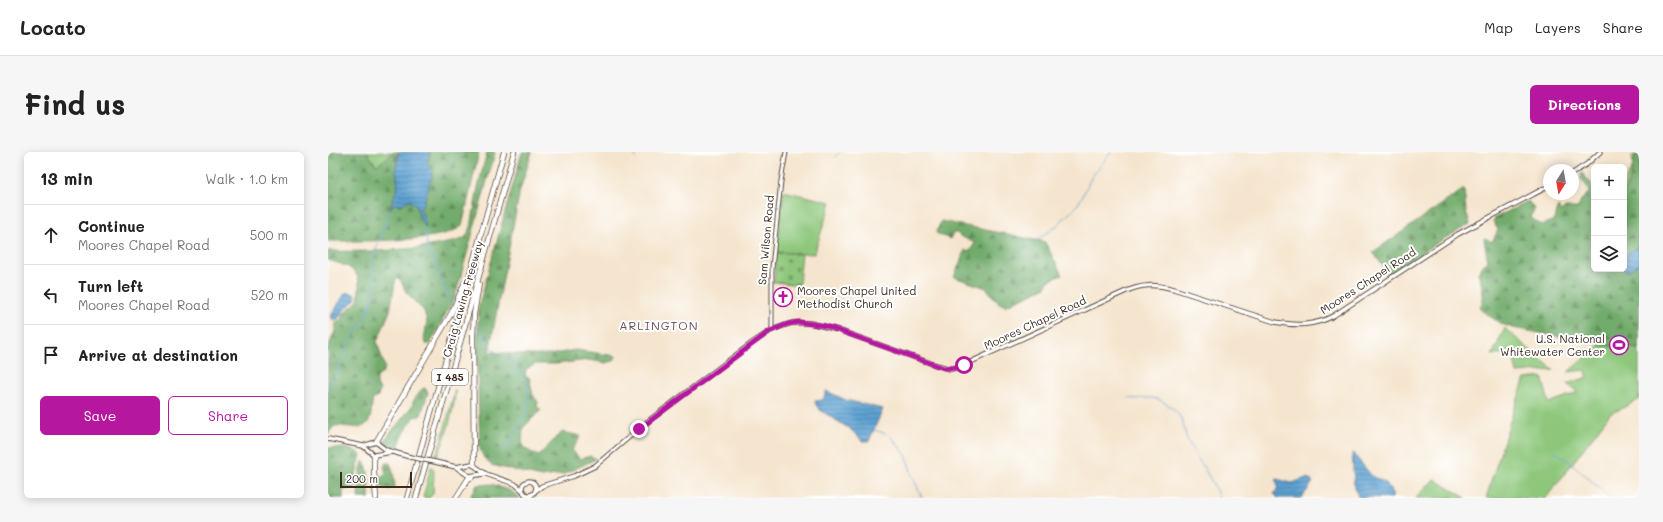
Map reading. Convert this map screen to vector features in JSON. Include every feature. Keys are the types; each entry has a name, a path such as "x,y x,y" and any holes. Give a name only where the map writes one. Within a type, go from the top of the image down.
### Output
{"highway":[{"name":"Craig Lawing Freeway","path":"407,498 504,152"},
{"name":"Craig Lawing Freeway","path":"416,498 514,152"},
{"path":"476,467 474,321 476,298 484,257"},
{"path":"373,443 452,312 474,258"},
{"path":"374,455 376,498"},
{"path":"456,498 468,479 474,476"}],"main road":[{"path":"1579,169 1600,152"},
{"name":"Moores Chapel Road","path":"534,492 542,486 574,476 595,466 647,422 752,343 772,330 792,323 816,324 838,330 951,369 964,365 1128,290 1145,285 1159,285 1174,289 1275,322 1296,325 1314,323 1326,320 1341,312 1463,232 1543,189"},
{"path":"328,439 363,446 374,455 392,452"},
{"path":"369,450 373,443"},
{"path":"363,446 379,443 384,449 392,452 456,467 467,475 474,476 486,474"},
{"path":"456,467 470,464 486,474 520,486 528,495 534,492 536,486 534,483"},
{"path":"474,476 476,467"},
{"path":"515,484 529,481 542,486"},
{"path":"524,492 523,487 525,483"}],"street":[{"name":"Sam Wilson Road","path":"772,330 772,268 780,182 786,152"},
{"path":"524,492 529,498 534,492"}],"green space":[{"path":"328,152 367,152 376,166 393,153 395,156 394,161 396,161 397,152 399,152 396,170 398,186 389,210 396,203 397,205 409,200 416,205 420,219 426,223 423,219 420,207 423,205 432,176 427,164 430,152 479,152 462,226 452,232 437,236 377,241 328,241"},
{"path":"367,152 397,152 395,161 393,153 377,166"},
{"path":"487,152 495,152 455,297 430,344 426,344 424,340 427,321 424,311 406,292 400,279 396,278 390,311 377,342 385,367 383,373 377,377 377,385 380,390 378,397 373,399 368,423 360,427 334,426 328,434 328,348 335,331 335,324 342,319 344,313 358,301 359,282 357,276 350,268 328,260 328,251 409,249 451,242 466,237 471,227 478,187"},
{"path":"522,152 532,152 520,190 489,352 549,355 576,350 616,356 614,361 605,363 589,360 556,364 536,364 526,369 525,377 529,377 533,395 538,402 537,407 541,410 523,428 522,441 524,448 538,456 562,432 581,436 572,450 580,459 590,456 596,459 564,474 542,477 491,465 484,458 480,449 477,349 479,305"},
{"path":"1636,154 1639,154 1639,325 1632,322 1639,327 1639,349 1609,346 1513,328 1501,324 1481,310 1480,308 1483,295 1478,273 1484,264 1488,262 1484,240 1485,238 1492,242 1498,230 1493,221 1495,218 1528,201 1535,209 1530,217 1541,225 1555,220 1558,206 1560,211 1566,208 1578,208 1581,200 1590,191 1581,178 1582,173 1591,184 1591,272 1627,272 1627,186"},
{"name":"U.S. National Whitewater Center","path":"1639,155 1639,400 1610,414 1546,498 1486,498 1525,379 1542,377 1549,403 1578,392 1567,384 1588,377 1585,370 1568,372 1628,321 1624,272 1627,272 1627,177 1633,166 1632,156"},
{"path":"1464,189 1466,211 1470,224 1437,243 1389,275 1373,252"},
{"path":"783,191 831,202 814,254 777,252"},
{"path":"941,221 1045,242 1062,275 1048,281 1046,287 1005,306 998,302 986,288 954,277 965,250 969,252 975,243 957,233 953,233 950,239 936,233"},
{"path":"776,252 802,254 799,285 774,282"},
{"name":"U.S. National Whitewater Center","path":"1505,328 1554,370 1517,373 1512,352 1492,355"},
{"path":"425,388 428,393 421,415 418,417 415,416 405,431 398,448 387,445 384,441 412,406 414,400 422,389"},
{"path":"455,390 454,405 449,425 436,458 434,457 439,448"},
{"path":"328,448 350,449 361,455 356,474 355,488 343,490 343,498 328,498"},
{"path":"363,461 368,472 369,498 358,498 359,478"},
{"path":"385,463 390,463 393,471 395,487 390,489 383,488 381,485 380,478 386,473 384,467"},
{"path":"431,466 434,471 433,494 429,498 423,498"},
{"path":"1434,479 1466,498 1416,498"},
{"path":"492,484 511,491 520,498 472,498 471,495 477,485"}],"water":[{"path":"399,152 430,152 427,164 431,170 432,176 423,205 420,207 425,220 426,228 420,219 416,205 409,200 399,206 396,203 389,211 398,186 396,170"},
{"path":"1639,246 1639,264 1628,271 1627,271 1627,254"},
{"path":"349,292 356,295 355,300 344,310 338,319 333,320 331,316 345,293"},
{"path":"826,391 846,400 883,409 869,441 862,441 850,429 820,410 815,401 823,400"},
{"path":"1352,452 1371,475 1386,483 1393,493 1392,498 1358,497 1354,485"},
{"path":"1306,478 1313,482 1302,498 1278,498 1274,494 1278,487 1277,479 1292,483"}],"waterway":[{"path":"634,152 636,159"},
{"path":"835,157 840,152"},
{"path":"1022,251 1055,227 1076,207 1091,178 1111,152"},
{"path":"328,390 339,368 348,344 370,308 373,293 373,259 389,211"},
{"path":"426,228 427,251 434,259 443,285 453,304"},
{"path":"477,326 492,349 518,368 528,388 528,410 505,451"},
{"path":"1129,398 1155,399 1162,401 1173,408 1181,418 1188,441 1213,483 1219,498"},
{"path":"875,430 886,434"},
{"path":"891,437 906,455 912,475 922,498"},
{"path":"1555,452 1569,461 1606,494"}],"place":[{"name":"Moores Chapel United Methodist Church","path":"783,297"},
{"name":"U.S. National Whitewater Center","path":"1619,345"}],"district":[{"name":"ARLINGTON","path":"659,326"}],"route":[{"path":"639,429 752,343 770,331 792,323 806,322 826,326 948,369 957,368 964,365"}]}
